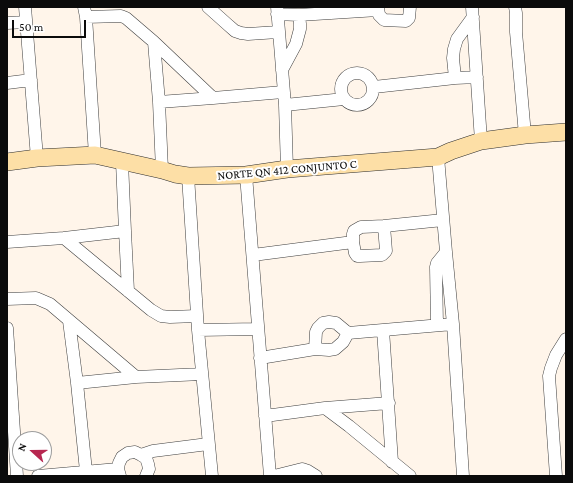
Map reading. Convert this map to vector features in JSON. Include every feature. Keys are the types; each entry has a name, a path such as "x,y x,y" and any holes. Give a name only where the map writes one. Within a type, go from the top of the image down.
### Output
{"street":[{"path":"25,7 37,158"},
{"path":"287,169 282,70 277,10 299,15 344,10 378,9 381,18 384,20 406,21 409,18 410,7"},
{"path":"516,7 517,46 525,135"},
{"path":"209,8 235,31 240,33 248,34 278,32"},
{"path":"95,155 85,12 121,16 126,18 154,42 213,98"},
{"path":"472,12 481,141"},
{"path":"455,78 453,58 454,49 457,39 472,12"},
{"path":"282,70 296,44 300,29 299,15"},
{"path":"7,23 26,22"},
{"path":"154,42 159,102 162,170"},
{"path":"355,72 362,72 368,76 374,87 373,94 369,100 363,104 356,105 350,103 344,99 341,93 341,86 344,80 348,75 355,72"},
{"path":"374,87 477,77"},
{"path":"7,82 31,80"},
{"path":"159,102 283,92"},
{"path":"284,105 344,99"},
{"name":"NORTE QN 412 CONJUNTO C","path":"7,162 37,158 95,155 188,176 246,175 287,169 438,157 451,150 481,141 525,135 566,132"},
{"path":"438,157 453,324 463,476"},
{"path":"122,162 128,291"},
{"path":"246,175 264,416 270,476"},
{"path":"188,176 198,330 212,476"},
{"path":"384,226 386,251 382,255 357,256 353,242 353,234 354,231 361,227 443,220"},
{"path":"7,242 64,238 125,231"},
{"path":"64,238 151,310 161,316 197,316"},
{"path":"253,255 353,242"},
{"path":"437,325 436,267 437,263 446,252"},
{"path":"7,299 36,298 50,304 136,377"},
{"path":"69,321 86,471"},
{"path":"315,349 316,332 323,323 336,323 348,333 453,324"},
{"path":"7,328 17,476"},
{"path":"198,330 258,329"},
{"path":"383,330 392,462"},
{"path":"260,358 315,349 335,349 343,342 348,333"},
{"path":"556,476 549,376 556,356 566,339"},
{"path":"77,383 136,377 202,374"},
{"path":"264,416 325,408 389,403"},
{"path":"325,408 410,476"},
{"path":"141,455 153,451 208,444"},
{"path":"38,476 86,471 119,473 119,463 122,457 128,453 135,452 146,458 149,469 146,476"},
{"path":"274,476 302,469 316,476"}]}
